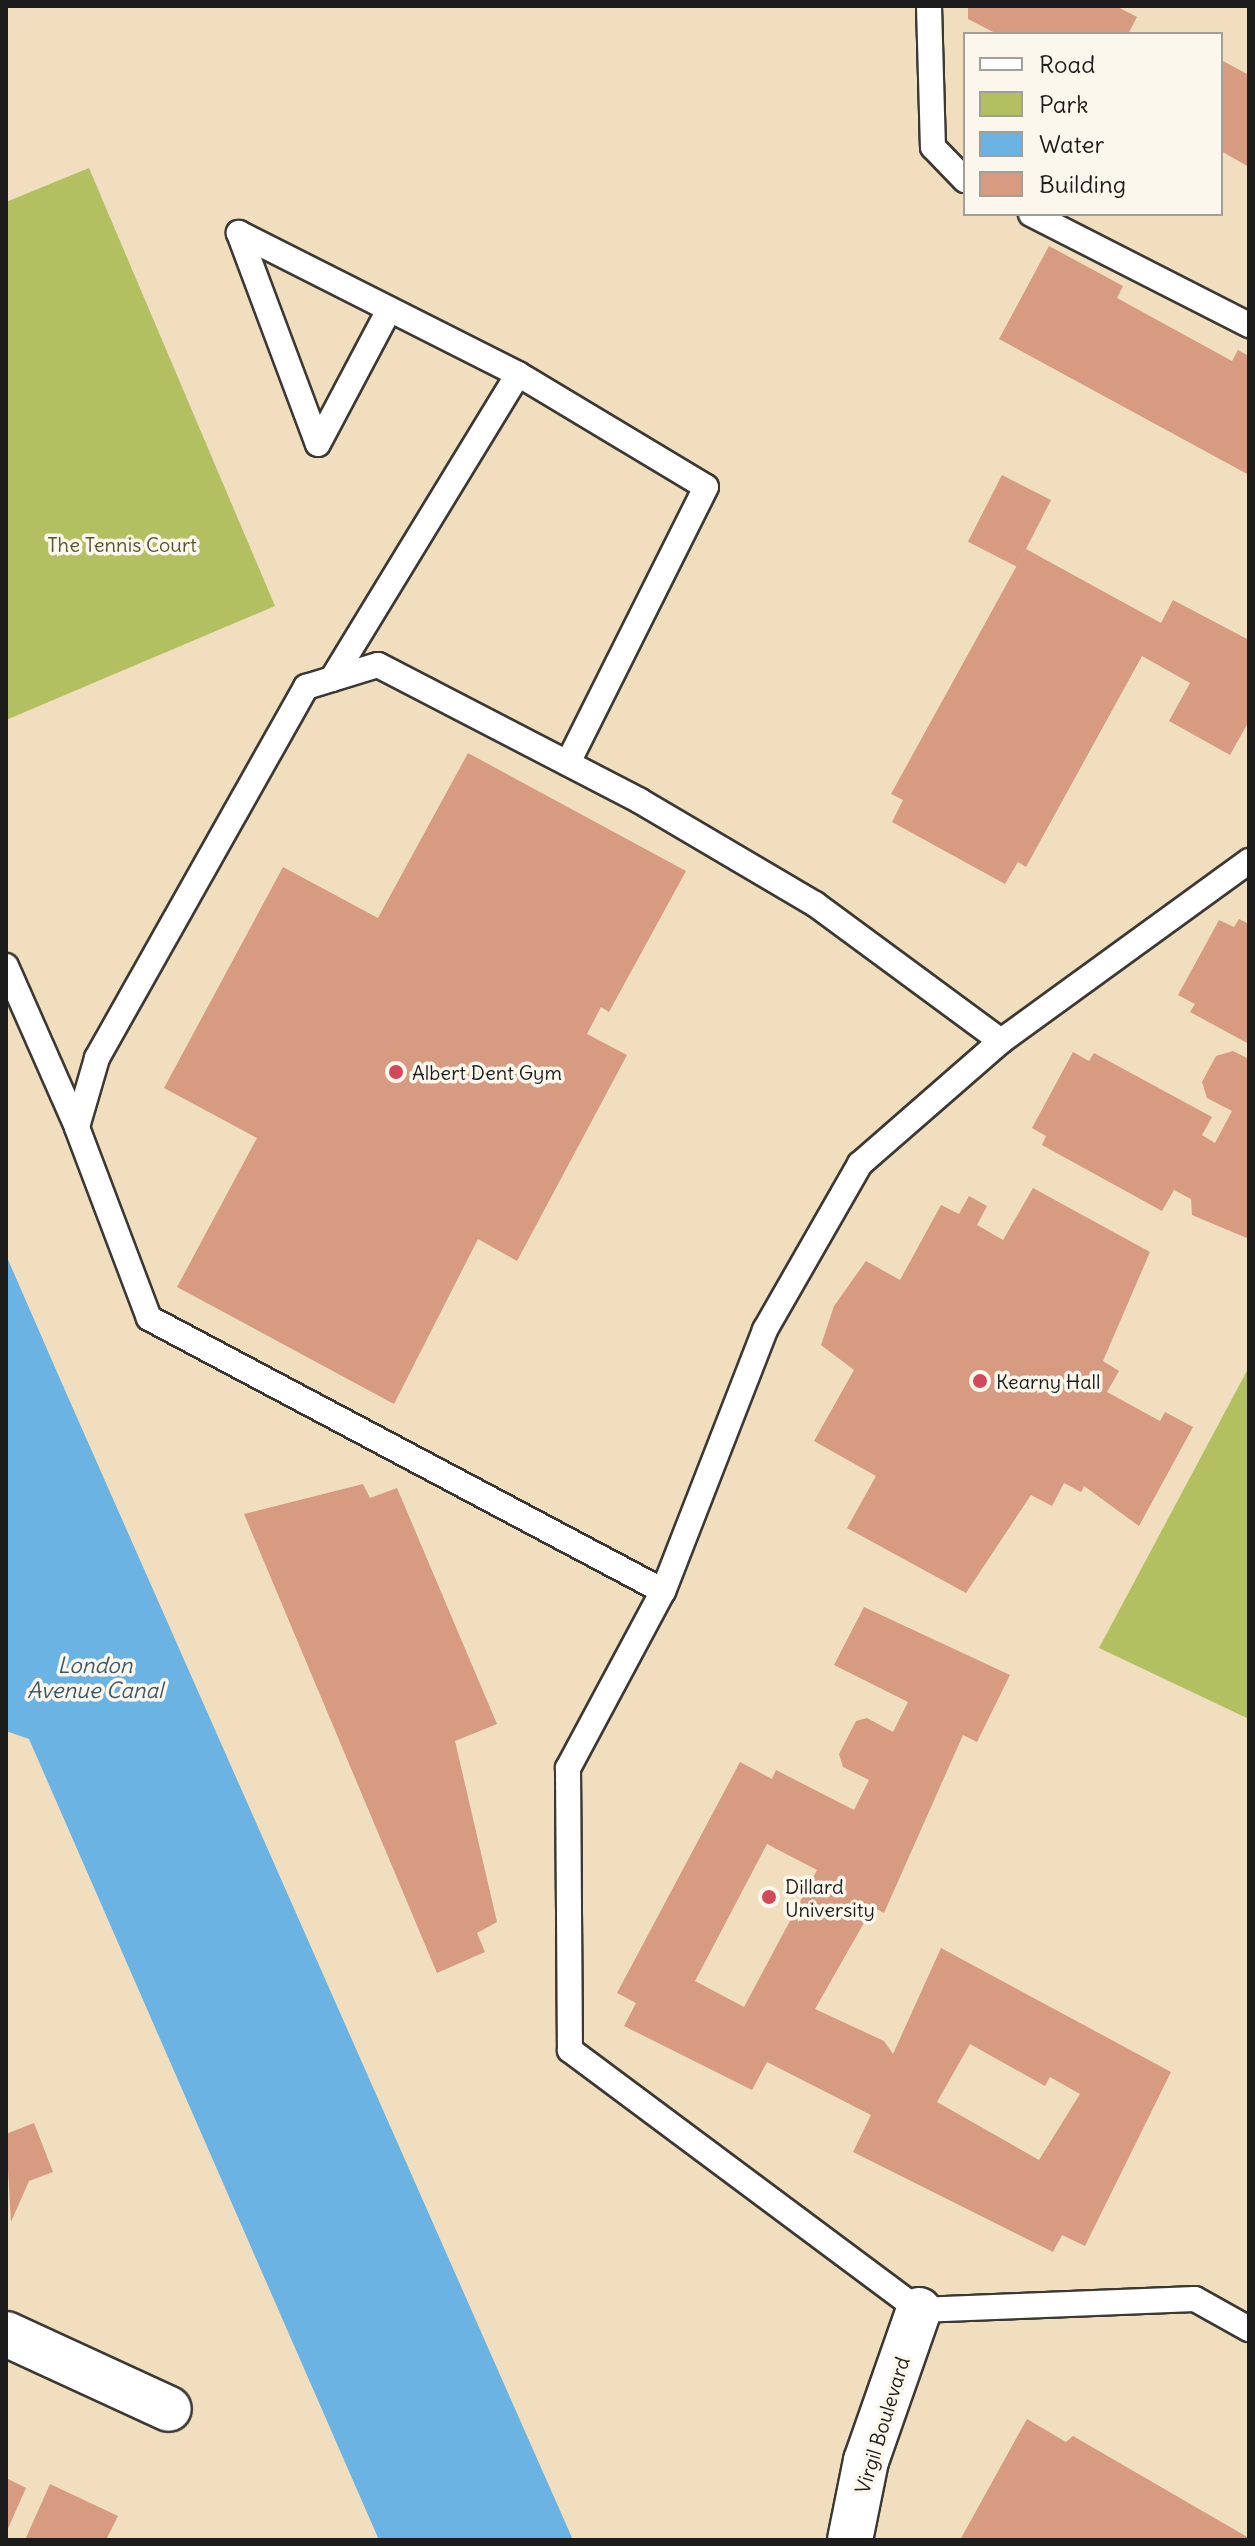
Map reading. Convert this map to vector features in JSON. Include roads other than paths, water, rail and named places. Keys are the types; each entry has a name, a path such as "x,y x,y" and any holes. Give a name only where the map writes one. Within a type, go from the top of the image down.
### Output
{"street":[{"name":"Virgil Boulevard","path":"850,2540 866,2461 919,2310"},
{"path":"6,2334 169,2409"}],"lane":[{"path":"929,6 933,147 963,178"},
{"path":"1035,216 1249,325"},
{"path":"389,310 318,444 239,233 518,374 706,487 568,763"},
{"path":"332,679 518,374"},
{"path":"77,1127 97,1058 306,687 378,665 568,763 815,904 1001,1041"},
{"path":"1249,861 1001,1041 860,1164 765,1330 663,1591 568,1768 570,2050 919,2310 1195,2299 1249,2329"},
{"path":"6,966 77,1127 149,1318 663,1591"}],"water":[{"name":"London Avenue Canal","path":"6,1255 573,2540 379,2540 29,1739 6,1731"}],"place":[{"name":"Albert Dent Gym","path":"396,1072"},
{"name":"Kearny Hall","path":"980,1381"},
{"name":"Dillard University","path":"769,1897"}],"park label":[{"name":"The Tennis Court","path":"122,544"}]}
